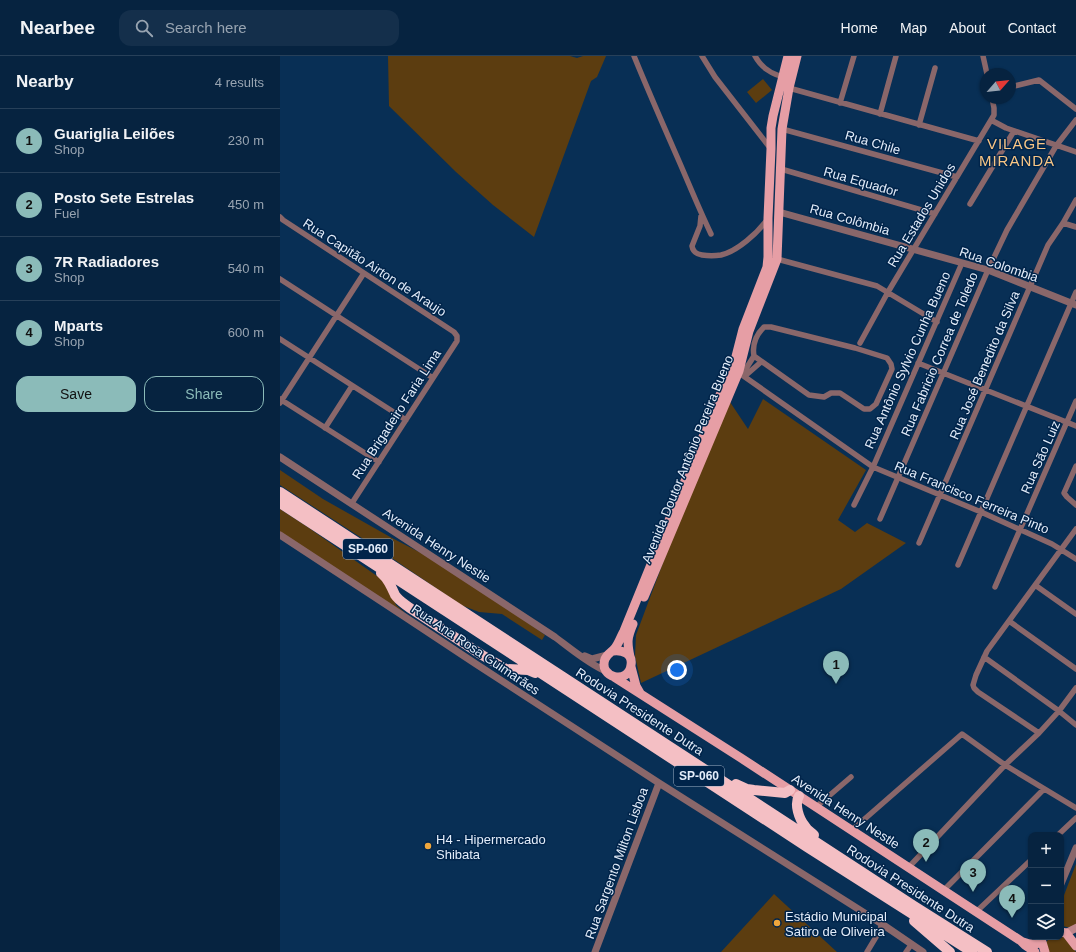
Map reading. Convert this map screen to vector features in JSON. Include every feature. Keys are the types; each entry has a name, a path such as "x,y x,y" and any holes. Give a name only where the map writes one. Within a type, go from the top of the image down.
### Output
{"highway":[{"name":"Rodovia Presidente Dutra","path":"280,492 565,677 710,774 986,952"},
{"name":"Rodovia Presidente Dutra","path":"280,503 807,847 972,952"},
{"path":"353,550 385,576 390,582 395,595 410,608 506,669 528,670 552,680"},
{"path":"710,774 747,789 777,793 785,793 790,790"},
{"path":"799,796 797,801 799,813 803,823 828,850"},
{"path":"892,901 950,952"}],"main road":[{"name":"Avenida Doutor Antônio Pereira Bueno","path":"630,657 628,637 740,372 749,331 777,259 782,129 789,88 788,56"},
{"name":"Avenida Doutor Antônio Pereira Bueno","path":"610,653 616,646 624,631 720,395 740,372 742,329 767,267 771,128 773,116 797,56"},
{"path":"769,213 773,218 779,212"},
{"path":"768,244 770,254 777,259"},
{"path":"619,650 626,652 630,657 632,662 631,667 625,676 620,677 610,674 604,666 604,660 610,653 619,650"},
{"path":"631,667 636,686 641,694"},
{"name":"Avenida Henry Nestle","path":"610,674 852,830 1035,952"},
{"path":"1064,931 1076,928"},
{"path":"1064,932 1076,946"},
{"path":"1025,946 1036,944 1042,940"},
{"path":"1040,952 1044,940"},
{"path":"1044,940 1044,952"}],"street":[{"path":"634,56 711,234"},
{"path":"702,56 715,77 771,149"},
{"path":"755,56 762,66 776,74 788,77"},
{"path":"840,103 854,56"},
{"path":"880,114 896,56"},
{"path":"983,56 986,68"},
{"path":"919,125 935,68"},
{"path":"1016,86 1039,80 1076,109"},
{"path":"789,88 978,141"},
{"name":"Rua Estados Unidos","path":"860,343 888,292 994,115 993,104"},
{"path":"991,120 1006,128 1076,152"},
{"name":"Rua Fabricio Correa de Toledo","path":"880,519 988,270 1007,230 1056,146 1076,120"},
{"path":"756,131 762,132 771,128"},
{"name":"Rua Chile","path":"782,129 957,177"},
{"path":"970,204 1014,131"},
{"name":"Rua Equador","path":"781,169 935,214"},
{"name":"Rua José Benedito da Silva","path":"919,543 1048,245 1076,200"},
{"name":"Rua Colômbia","path":"779,212 913,250"},
{"path":"702,215 700,226 692,246 693,251 698,254 710,256 722,255 740,246 761,227 769,213"},
{"name":"Rua Capitão Airton de Araujo","path":"280,217 454,332 457,336"},
{"path":"1063,223 1076,227"},
{"path":"761,227 768,244"},
{"name":"Rua Colombia","path":"913,250 988,270 1074,304"},
{"path":"777,259 877,286 936,322"},
{"name":"Rua Antônio Sylvio Cunha Bueno","path":"854,505 873,467 962,263"},
{"path":"364,273 281,400 379,462"},
{"path":"280,279 433,378"},
{"path":"958,565 1026,406 1074,304 1076,292"},
{"path":"764,327 772,327 855,348 887,358 891,364 892,370 876,404 870,409 864,409 840,393 831,393 824,397 809,395 761,362 754,356 752,348 759,332 764,327"},
{"name":"Rua Brigadeiro Faria Lima","path":"352,503 457,341 457,336"},
{"path":"280,339 406,420"},
{"path":"740,372 754,356"},
{"path":"740,372 761,362"},
{"path":"918,364 1076,426"},
{"name":"Rua Francisco Ferreira Pinto","path":"740,372 873,467 981,512 1052,544 1076,559"},
{"path":"325,428 352,386"},
{"name":"Rua São Luiz","path":"995,587 1076,401"},
{"name":"Avenida Henry Nestie","path":"280,457 555,637 586,660 610,674"},
{"path":"1076,466 1065,490 1065,495 1076,505"},
{"path":"1039,733 974,688 973,685 987,651 1076,529"},
{"name":"Rua Ana Rosa Guimarães","path":"280,535 658,783 882,924 923,952"},
{"path":"1035,585 1076,614"},
{"path":"1009,621 1076,669"},
{"path":"579,654 592,659 610,653"},
{"path":"984,657 1076,725"},
{"path":"908,868 1005,765 1039,733 1059,711 1076,688"},
{"path":"852,830 962,734 1005,765 1076,808"},
{"path":"816,807 851,777"},
{"name":"Rua Sargento Milton Lisboa","path":"595,952 658,783"},
{"path":"943,891 1044,789"},
{"path":"1061,832 1076,818"},
{"path":"1064,877 1076,848"},
{"path":"976,912 1028,863"},
{"path":"867,952 882,924"},
{"path":"906,952 911,945"}],"shaded area":[{"path":"388,56 570,56 577,58 583,56 606,56 597,77 591,81 534,237 493,205 456,172 389,106"},
{"path":"763,79 772,90 756,103 747,92"},
{"path":"763,399 866,470 838,520 855,532 867,523 906,543 841,589 641,683 635,656 636,635 673,536 730,402 748,429"},
{"path":"280,470 323,499 392,538 454,570 545,635 542,640 502,614 479,612 461,605 280,485"},
{"path":"280,509 384,581 389,587 396,605 404,612 403,614 280,533"},
{"path":"1076,864 1076,924 1071,927 1064,926 1064,895"},
{"name":"Estádio Municipal Satiro de Oliveira","path":"774,894 837,952 721,952"},
{"path":"1064,937 1076,952 1047,952 1046,942 1048,940 1064,940"}],"place":[{"name":"Guariglia Leilões","path":"836,684"},
{"name":"H4 - Hipermercado Shibata","path":"428,846"},
{"name":"Posto Sete Estrelas","path":"926,862"},
{"name":"7R Radiadores","path":"973,892"},
{"name":"Mparts","path":"1012,918"},
{"name":"Estádio Municipal Satiro de Oliveira","path":"777,923"}],"district":[{"name":"VILAGE MIRANDA","path":"1017,152"}]}
